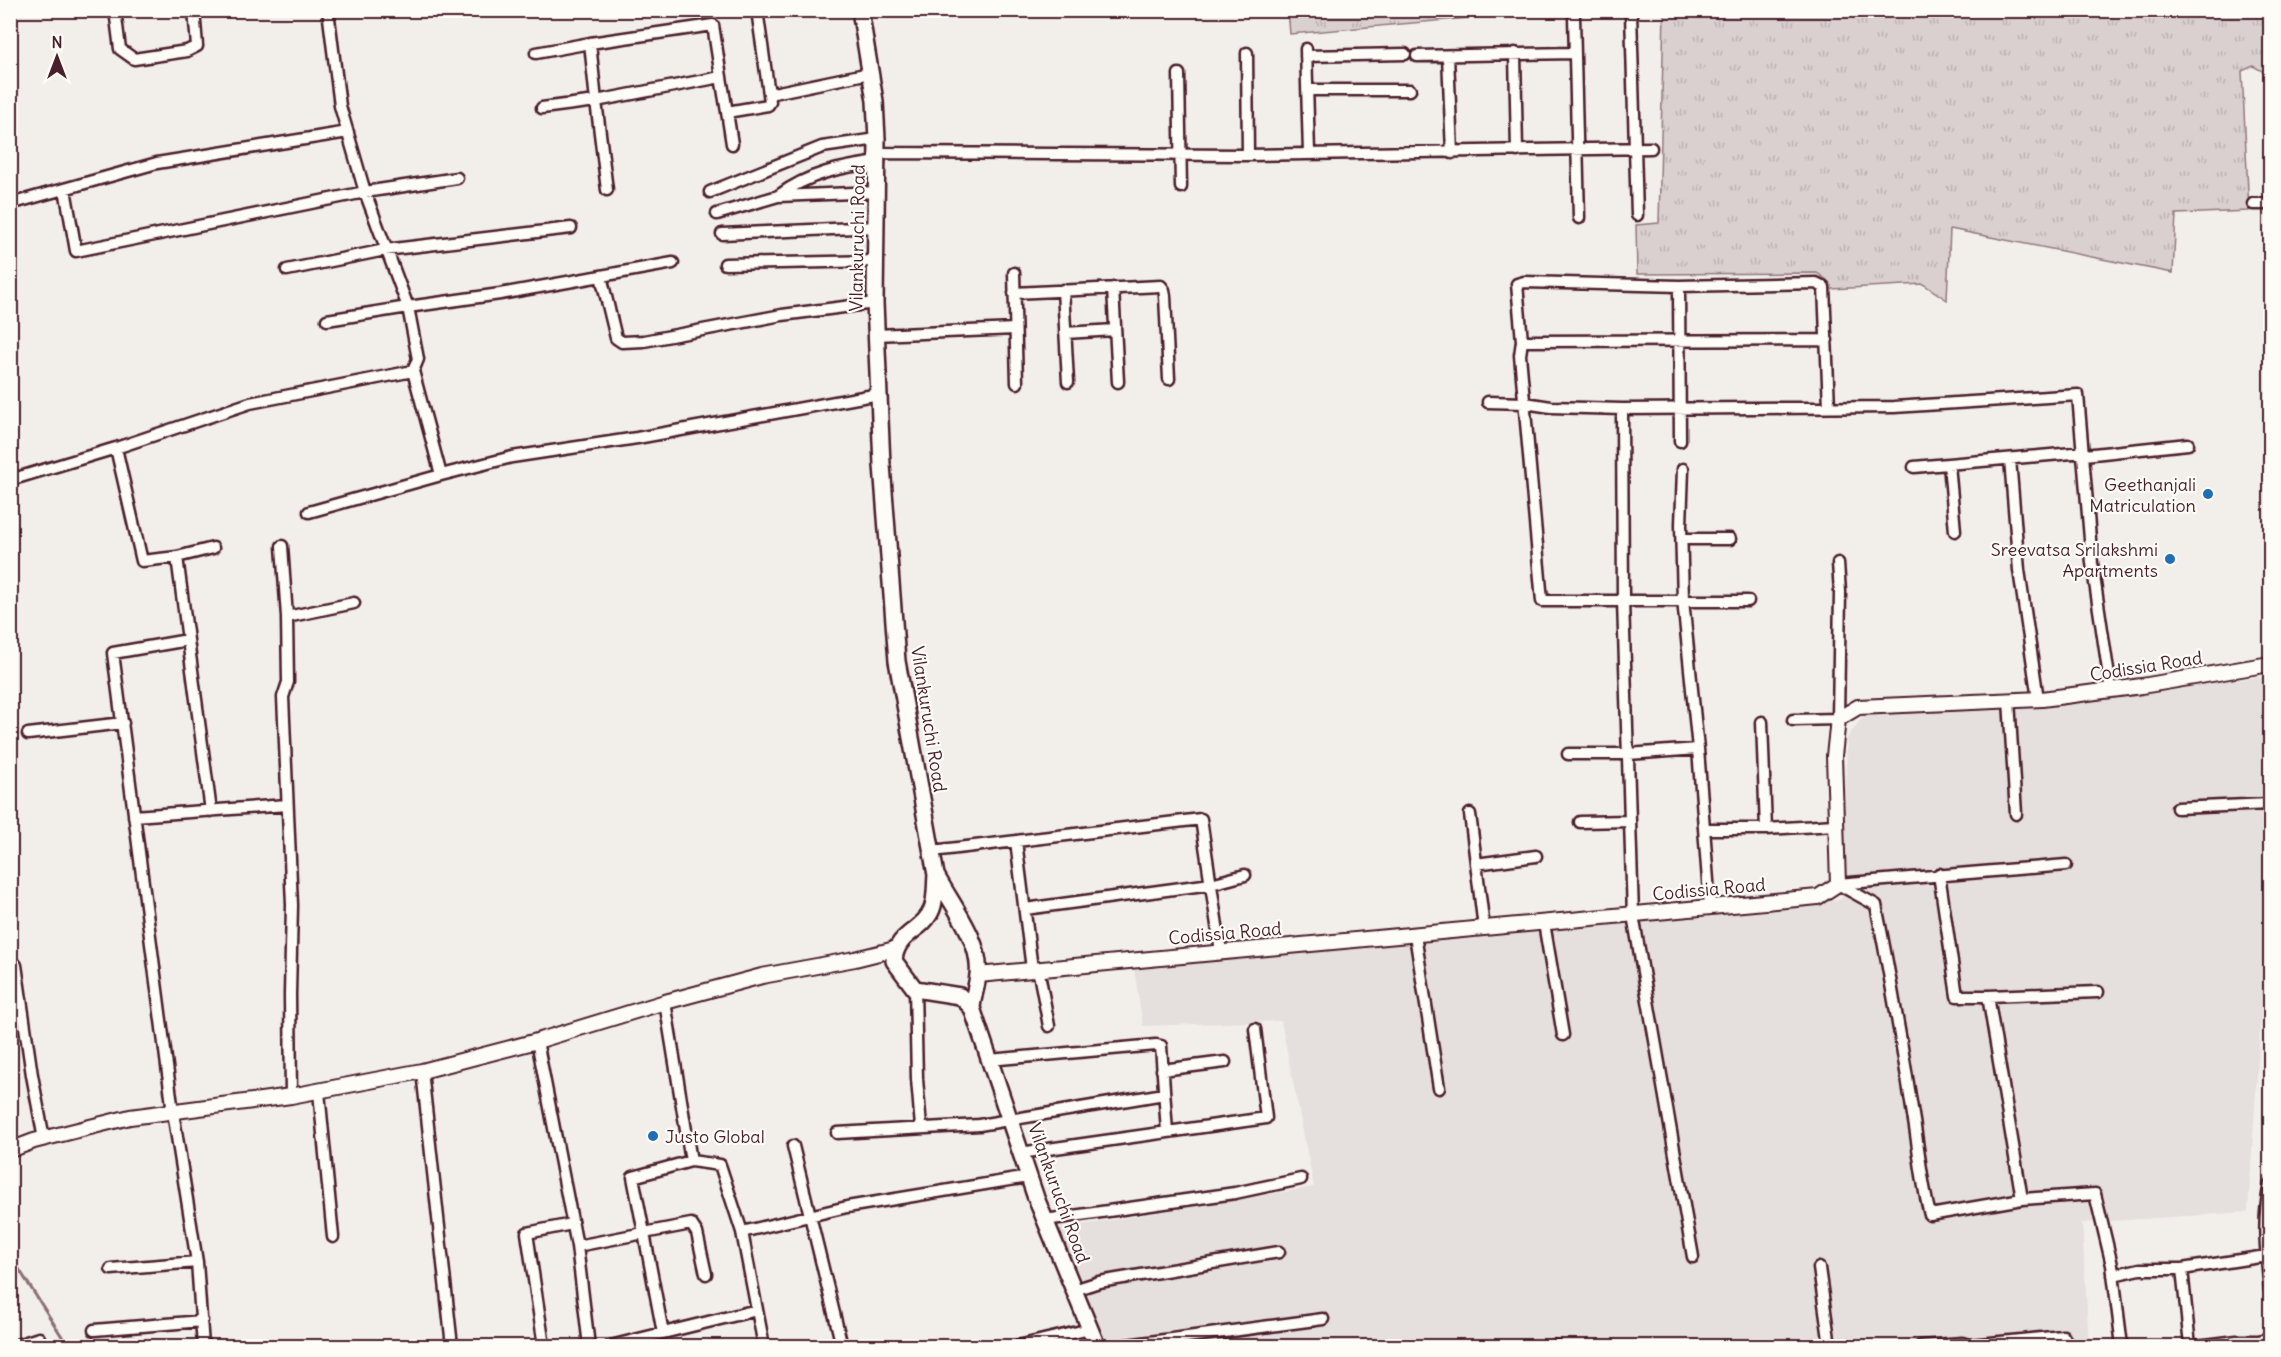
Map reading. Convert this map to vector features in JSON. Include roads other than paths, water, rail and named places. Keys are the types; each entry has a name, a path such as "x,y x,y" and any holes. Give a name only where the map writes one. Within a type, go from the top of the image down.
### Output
{"main road":[{"name":"Vilankuruchi Road","path":"860,10 870,73 878,151 876,335 882,465 897,661 936,875 933,908 923,922 903,937 895,950"},
{"path":"936,875 952,906 965,923 976,953 978,975 972,1008"},
{"path":"895,950 894,961 915,989 960,996 972,1008"},
{"name":"Vilankuruchi Road","path":"972,1008 1028,1176 1097,1347"}],"street":[{"path":"115,10 120,49 134,59 187,51 196,46 194,10"},
{"path":"328,10 340,106 364,192 408,308 418,359 413,371 441,476"},
{"path":"727,112 768,105 770,102 757,10"},
{"path":"1631,13 1637,215"},
{"path":"1574,16 1579,218"},
{"path":"536,53 713,25 732,144"},
{"path":"590,43 608,190"},
{"path":"1247,53 1248,155"},
{"path":"1309,153 1306,53 1405,54"},
{"path":"1515,53 1517,151"},
{"path":"1417,56 1575,53"},
{"path":"1448,56 1452,153"},
{"path":"769,94 870,73"},
{"path":"1179,74 1181,187"},
{"path":"542,108 596,101 720,77"},
{"path":"1307,90 1410,90"},
{"path":"10,204 157,163 348,132"},
{"path":"710,192 822,147 878,151 1181,155 1452,153 1651,148"},
{"path":"778,196 795,183 878,151"},
{"path":"65,189 76,251 364,192 457,178"},
{"path":"717,214 778,196 878,192"},
{"path":"2253,204 2271,204"},
{"path":"722,234 877,227"},
{"path":"287,270 385,250 571,228"},
{"path":"725,264 876,261"},
{"path":"327,320 511,292 673,263"},
{"path":"1014,273 1017,383"},
{"path":"601,276 616,338 622,342 644,341 833,307 875,303"},
{"path":"1748,601 1542,601 1520,355 1522,341 1517,284 1524,282 1680,286 1816,283 1824,287 1829,407"},
{"path":"1014,292 1161,286 1164,290 1169,379"},
{"path":"1680,286 1680,441"},
{"path":"1113,288 1118,382"},
{"path":"1063,290 1068,382"},
{"path":"876,335 1015,328"},
{"path":"1065,333 1115,330"},
{"path":"1522,341 1827,340"},
{"path":"10,480 116,448 250,403 413,371"},
{"path":"309,512 512,457 637,438 879,394"},
{"path":"1488,402 1622,409 1894,407 2078,395 2092,563 2112,690"},
{"path":"1622,409 1623,601 1634,915 1693,1257"},
{"path":"1914,467 2188,444"},
{"path":"116,448 142,561 177,557 213,548"},
{"path":"2010,459 2019,570 2038,699"},
{"path":"1949,464 1954,531"},
{"path":"1683,469 1683,600 1698,749 1710,907"},
{"path":"1682,539 1730,539"},
{"path":"282,546 287,617 288,682 283,697 286,805 292,905 291,1096"},
{"path":"177,557 211,811"},
{"path":"1838,563 1840,592 1838,719 1834,756 1838,884"},
{"path":"287,617 354,603"},
{"path":"188,640 113,653 173,1112 197,1262 203,1347"},
{"name":"Codissia Road","path":"1838,719 1858,707 2038,699 2112,690 2271,664"},
{"path":"2009,700 2016,814"},
{"path":"1793,720 1838,719"},
{"path":"1762,722 1766,830"},
{"path":"28,734 123,723"},
{"path":"1568,754 1628,754 1698,749"},
{"path":"2177,808 2271,804"},
{"path":"134,816 286,805"},
{"path":"1470,814 1484,928"},
{"path":"932,851 1202,819 1221,952"},
{"path":"1580,822 1630,820"},
{"path":"1704,829 1766,830 1835,825"},
{"path":"1016,841 1024,909 1049,1026"},
{"path":"1476,864 1536,856"},
{"path":"1838,884 1939,874 2066,866"},
{"path":"1939,874 1957,996 2098,992"},
{"path":"1024,909 1211,884 1245,875"},
{"path":"1838,884 1876,905 1906,1070 1921,1180 1930,1215 2022,1199 2095,1194 2113,1275 2122,1347"},
{"name":"Codissia Road","path":"978,975 1818,897 1838,884"},
{"path":"1544,923 1563,1035"},
{"path":"1415,934 1439,1088"},
{"path":"10,1150 130,1116 319,1092 422,1071 537,1041 665,1002 762,976 895,950"},
{"path":"16,965 44,1139"},
{"path":"915,989 917,1079 921,1127"},
{"path":"1988,996 2022,1199"},
{"path":"665,1002 690,1161"},
{"path":"1020,1153 1266,1118 1254,1029"},
{"path":"537,1041 577,1246 589,1347"},
{"path":"989,1059 1161,1046 1167,1132"},
{"path":"1162,1070 1225,1062"},
{"path":"422,1071 452,1347"},
{"path":"319,1092 333,1237"},
{"path":"837,1133 979,1125 1164,1094"},
{"path":"793,1146 842,1347"},
{"path":"663,1333 633,1177 690,1161 720,1165 742,1232 764,1347"},
{"path":"742,1232 810,1215 1028,1176"},
{"path":"1045,1220 1235,1193 1301,1179"},
{"path":"2271,1184 2265,1206 2266,1256 2271,1290"},
{"path":"544,1347 527,1233 572,1224"},
{"path":"577,1246 691,1224 697,1233 706,1274"},
{"path":"1074,1290 1099,1282 1279,1252"},
{"path":"2113,1275 2140,1269 2182,1269 2266,1256"},
{"path":"111,1269 197,1262"},
{"path":"1819,1268 1830,1347"},
{"path":"2182,1269 2190,1347"},
{"path":"610,1347 757,1310"},
{"path":"1119,1347 1323,1319"},
{"path":"94,1330 202,1321"},
{"path":"1018,1347 1090,1329"},
{"path":"1922,1347 1962,1343 1969,1346 2063,1336 2069,1347"},
{"path":"14,1347 39,1338"},
{"path":"2197,1347 2271,1338"}],"waterway":[{"path":"10,1255 68,1346"}],"place":[{"name":"Geethanjali Matriculation","path":"2208,494"},
{"name":"Sreevatsa Srilakshmi Apartments","path":"2170,559"},
{"name":"Justo Global","path":"653,1136"}]}
